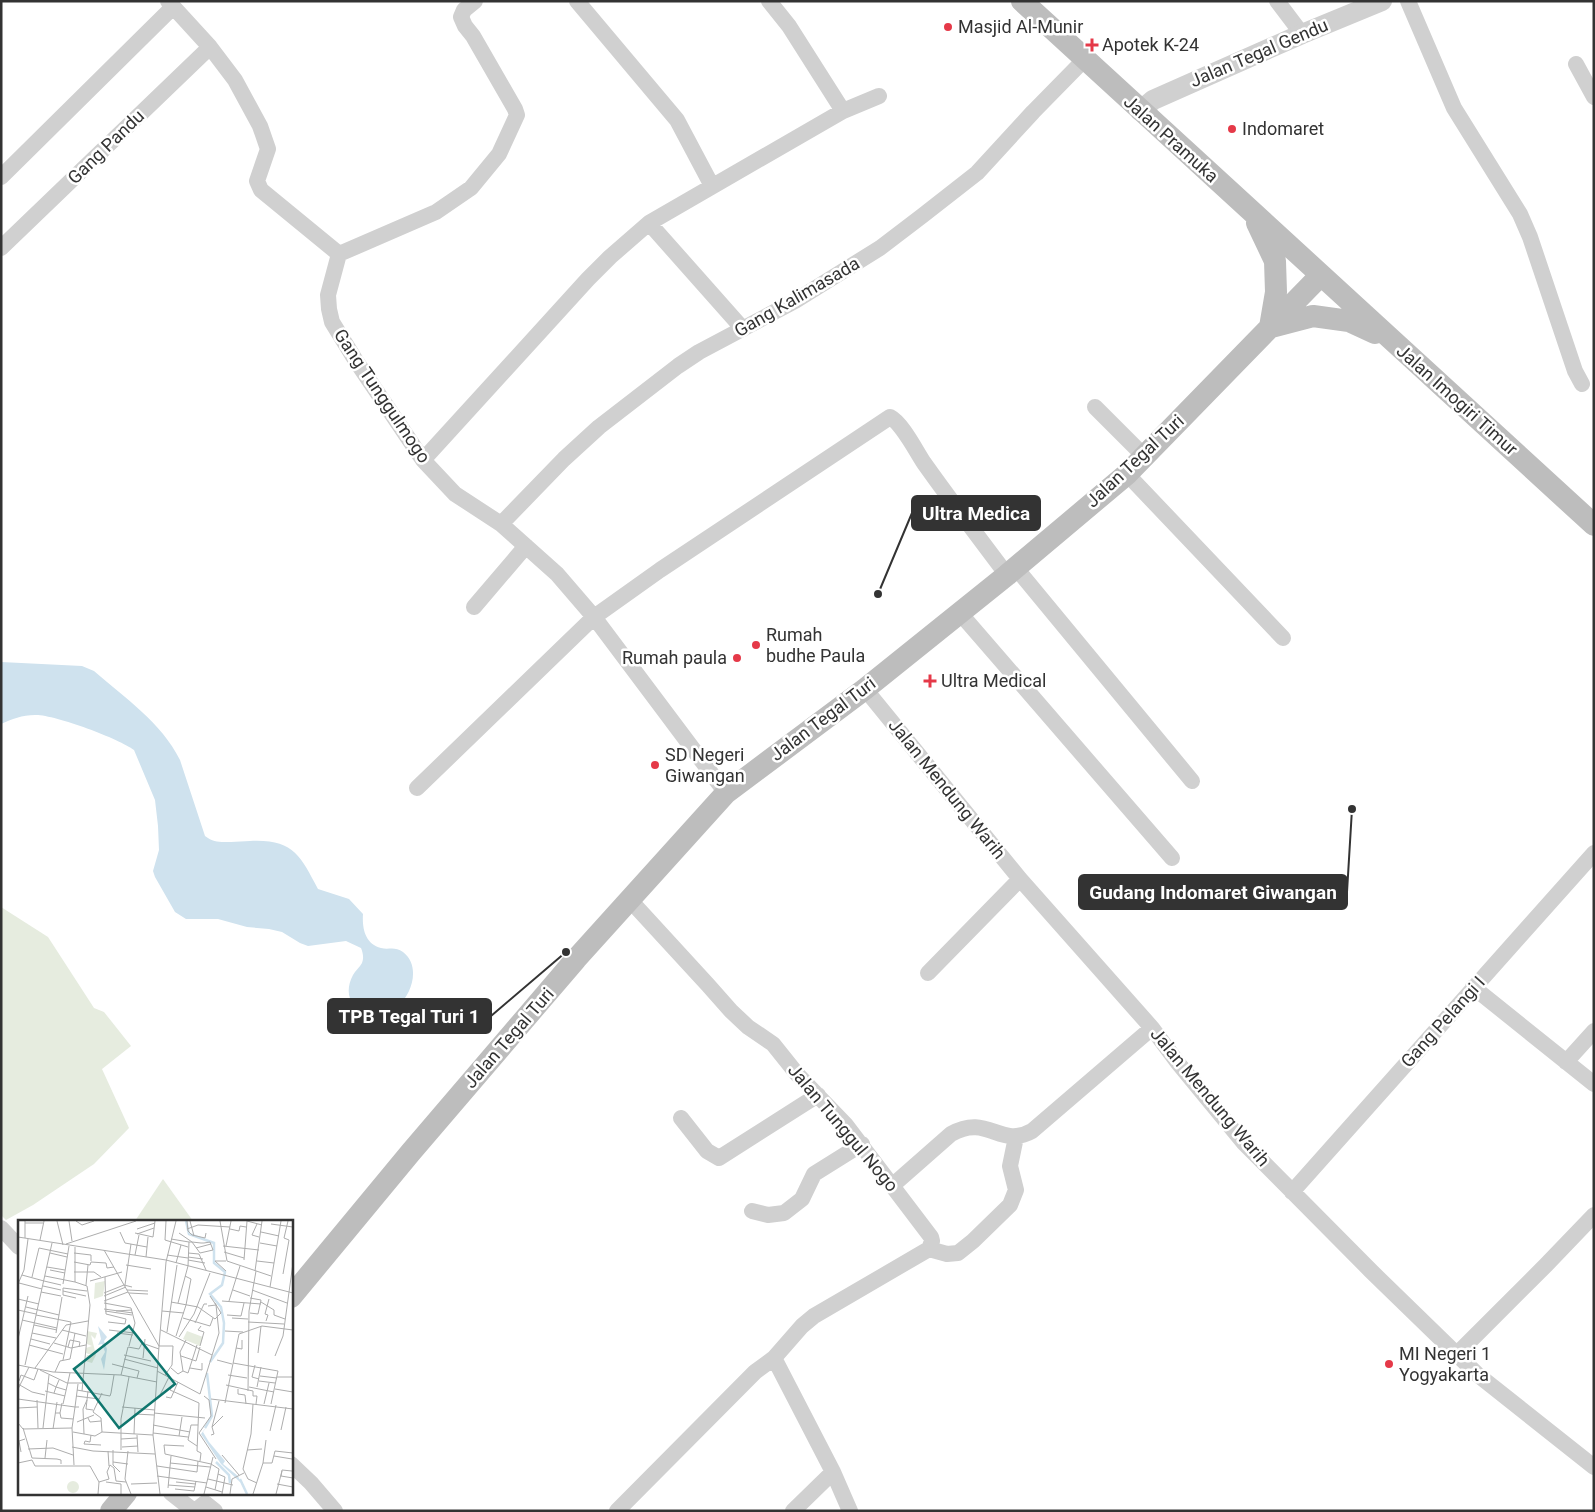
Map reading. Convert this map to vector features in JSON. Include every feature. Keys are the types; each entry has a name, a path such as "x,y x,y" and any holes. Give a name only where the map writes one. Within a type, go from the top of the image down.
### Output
{"main road":[{"name":"Jalan Pramuka","path":"1022,1 1321,275"},
{"path":"1252,212 1275,261 1276,292 1270,327 1313,316 1349,321 1390,339"},
{"name":"Jalan Tegal Turi","path":"292,1296 411,1152 629,899 726,793 865,689 1011,572 1127,474 1321,275"},
{"name":"Jalan Imogiri Timur","path":"1321,275 1594,525"},
{"path":"111,1511 125,1494"}],"street":[{"path":"1,176 170,4 210,46 235,80 266,138 268,148 258,178 258,186 339,254 436,212 471,188 499,154 517,115 511,100 461,17 464,10 475,1"},
{"path":"577,1 677,120 712,186"},
{"path":"769,1 790,26 843,111"},
{"path":"1277,1 1302,34"},
{"name":"Jalan Tegal Gendu","path":"1140,111 1153,100 1382,1"},
{"path":"1408,1 1454,108 1520,214 1530,237 1575,371 1582,384"},
{"name":"Gang Pandu","path":"1,248 210,46"},
{"name":"Gang Kalimasada","path":"501,524 564,459 599,427 678,366 699,352 795,301 873,253 922,216 977,172 1085,60"},
{"path":"1576,64 1594,97"},
{"path":"423,460 588,279 649,223 843,111 878,96"},
{"path":"649,223 742,329"},
{"name":"Gang Tunggulmogo","path":"339,254 328,295 332,322 423,460 455,494 501,524 558,574 594,617 726,793"},
{"path":"1095,407 1144,456"},
{"path":"417,788 594,617 660,570 890,417 902,431 954,506 1192,781"},
{"path":"1127,474 1283,638"},
{"path":"474,607 526,546"},
{"path":"959,612 1172,858"},
{"name":"Jalan Mendung Warih","path":"865,689 1020,879 1152,1028 1178,1063 1243,1142 1478,1375 1594,1467"},
{"name":"Gang Pelangi I","path":"1292,1192 1594,853"},
{"path":"928,973 1020,879"},
{"name":"Jalan Tunggul Nogo","path":"629,899 731,1011 748,1027 773,1044 797,1074 862,1144 931,1237 932,1244 929,1249"},
{"path":"1473,987 1594,1084"},
{"path":"893,1185 959,1129 980,1126 1006,1136 1024,1136 1152,1028"},
{"path":"1566,1062 1594,1031"},
{"path":"681,1118 707,1152 719,1158 818,1095"},
{"path":"617,1511 755,1372 774,1358 808,1321 929,1249 947,1254 958,1252 973,1241 1010,1205 1016,1190 1010,1166 1016,1137"},
{"path":"752,1211 768,1215 784,1213 802,1200 814,1174 862,1144"},
{"path":"1457,1354 1594,1215"},
{"path":"1,1228 18,1246"},
{"path":"774,1358 833,1472 850,1511"},
{"path":"292,1465 311,1483 335,1511"},
{"path":"793,1511 833,1472"},
{"path":"172,1494 195,1511 205,1503 215,1511"}],"shaded area":[{"path":"1,907 48,937 94,1008 104,1012 131,1046 102,1069 129,1128 94,1164 33,1205 6,1220 1,1215"},
{"path":"163,1179 192,1220 136,1220"}],"water":[{"path":"1,662 82,666 94,671 142,711 163,734 180,760 205,836 220,842 265,841 286,846 293,851 306,867 318,889 349,899 363,914 364,930 371,943 381,948 400,950 409,958 412,965 413,980 403,1001 392,1010 377,1014 362,1011 353,1004 349,993 350,981 362,963 363,955 361,948 346,941 308,946 282,932 247,927 218,919 186,919 175,912 153,871 159,850 155,800 134,750 86,728 56,718 35,715 13,719 1,724"}],"place":[{"name":"Masjid Al-Munir","path":"948,27"},
{"name":"Apotek K-24","path":"1092,45"},
{"name":"Indomaret","path":"1232,129"},
{"name":"Ultra Medica","path":"878,594"},
{"name":"Rumah budhe Paula","path":"756,645"},
{"name":"Rumah paula","path":"737,658"},
{"name":"Ultra Medical","path":"930,681"},
{"name":"SD Negeri Giwangan","path":"655,765"},
{"name":"Gudang Indomaret Giwangan","path":"1352,809"},
{"name":"TPB Tegal Turi 1","path":"566,952"},
{"name":"MI Negeri 1 Yogyakarta","path":"1389,1364"}]}
